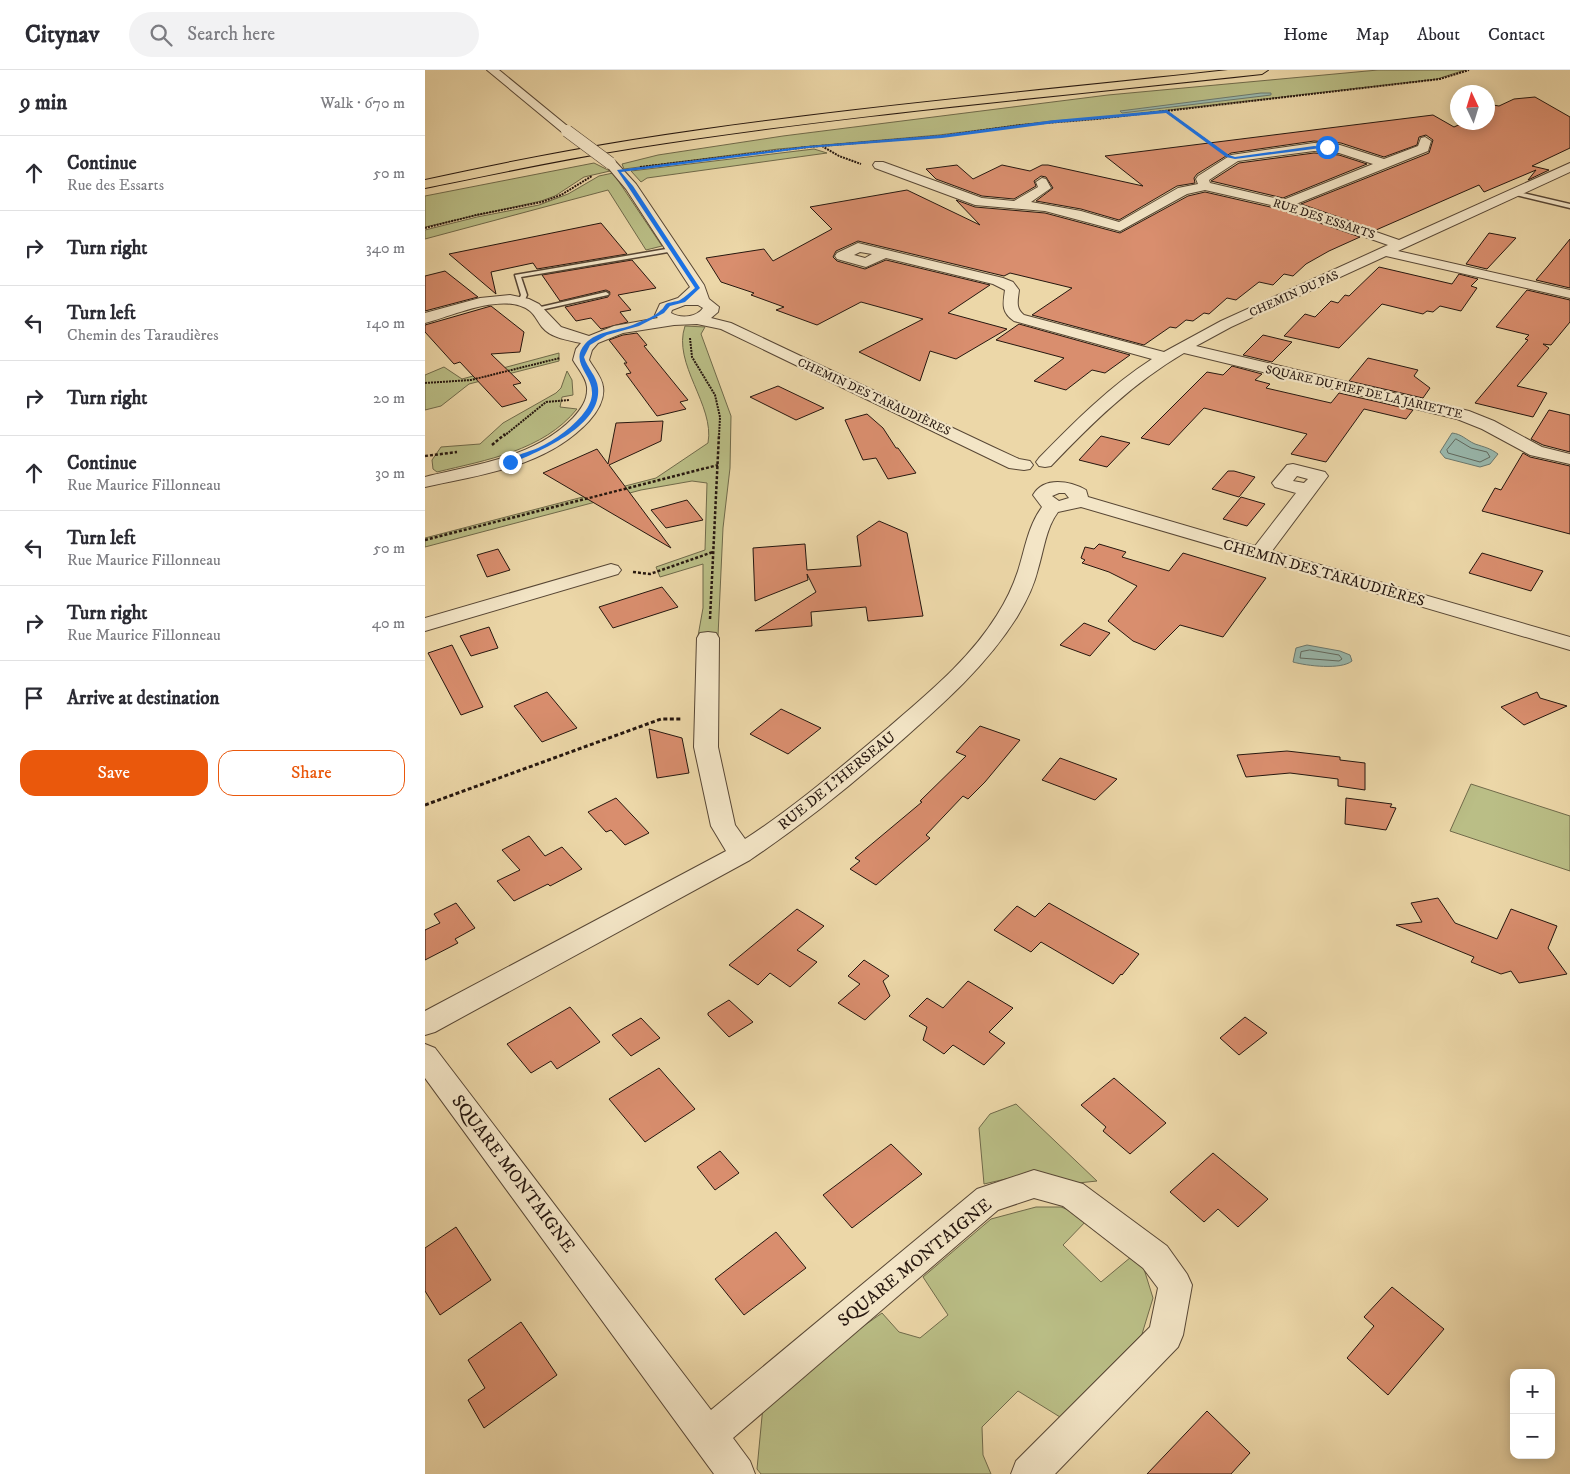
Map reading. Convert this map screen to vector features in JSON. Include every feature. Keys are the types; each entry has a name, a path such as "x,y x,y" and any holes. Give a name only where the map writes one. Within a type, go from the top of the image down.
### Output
{"highway":[{"path":"425,173 573,144 686,127 1192,70"},
{"path":"425,184 612,147 753,127 1262,70"}],"street":[{"name":"CHEMIN DES TARAUDIÈRES","path":"492,70 614,167 631,186 704,300 725,326"},
{"path":"1284,204 1424,148 1425,142"},
{"path":"879,165 980,202 1045,207 1081,215 1120,227 1183,190 1205,186 1201,179 1235,158 1314,147 1327,147 1340,149 1383,163"},
{"name":"CHEMIN DU PAS","path":"1051,482 1093,413 1132,380 1165,357 1226,324 1570,167"},
{"path":"1018,204 1045,188 1042,182"},
{"name":"RUE DES ESSARTS","path":"1205,186 1284,204 1401,245"},
{"path":"1385,252 1570,294"},
{"path":"885,254 1008,285 1012,290 1010,306 1012,313 1019,318 1165,357"},
{"path":"425,318 479,303 500,300 522,302 536,309 551,327 557,331 591,341"},
{"path":"425,482 501,464 543,448 572,429 590,409 595,398 593,380 581,357 585,347 591,341 605,334 637,325 662,312 668,305 683,300 704,300 707,315 695,319"},
{"path":"662,312 665,317 676,320"},
{"name":"CHEMIN DES TARAUDIÈRES","path":"637,325 695,319 725,326 1103,506 1160,525 1570,644"},
{"name":"SQUARE DU FIEF DE LA JARIETTE","path":"1183,348 1463,415 1488,425 1536,451 1570,458"},
{"name":"RUE DE L'HERSEAU","path":"425,1024 741,854 781,828 829,792 968,668 995,634 1015,601 1025,579 1051,482"},
{"path":"1259,554 1307,490"},
{"path":"425,625 611,570"},
{"path":"709,638 705,747 723,826 741,854"},
{"name":"SQUARE MONTAIGNE","path":"425,1056 737,1474"},
{"name":"SQUARE MONTAIGNE","path":"709,1435 988,1199 1033,1184 1072,1194 1155,1257 1175,1285 1166,1335 1029,1474"}],"lane":[{"path":"1513,193 1570,206"},
{"path":"522,302 524,295 517,276 672,250"},
{"path":"536,309 606,294"}],"path":[{"path":"425,228 476,215 542,202 561,195 592,176 614,167 942,136 1055,122 1167,112 1440,79 1469,70"},
{"path":"1167,112 1227,156 1235,158"},
{"path":"821,146 857,164 879,165"},
{"path":"695,319 690,341 692,357 715,394 719,417 709,638"},
{"path":"425,382 471,380 555,358 581,357"},
{"path":"484,447 491,445 547,402 595,398"},
{"path":"425,456 462,452"},
{"path":"425,540 718,465"},
{"path":"611,570 650,574 713,552"},
{"path":"425,805 661,719 706,720"}],"green space":[{"path":"1378,70 1465,70 1437,79 1100,118 1051,121 939,135 778,149 624,169 622,164 658,155 783,136 1108,95"},
{"path":"814,149 827,153 647,178 641,182 631,171"},
{"path":"594,163 610,171 584,177 555,196 541,201 425,227 425,196"},
{"path":"613,173 662,246 646,250 608,190 425,239 425,230 477,217 539,205 568,194 599,176"},
{"path":"685,326 705,327 701,334 731,416 730,468 723,528 718,636 698,636 703,608 703,564 660,577 656,567 705,550 707,483 692,481 641,490 425,547 425,538 656,478 708,443 706,414 684,355 683,340"},
{"path":"559,353 559,361 469,384 441,406 425,410 425,375 444,367 462,379"},
{"path":"567,371 572,380 573,395 562,397 560,407 577,409 548,435 513,452 494,458 437,472 433,469 432,460 441,447 480,444 503,423 556,393 561,388"},
{"path":"1471,784 1570,816 1570,871 1450,831"},
{"path":"1016,1104 1097,1181 1078,1183 1037,1176 1010,1178 984,1184 979,1128 990,1114"},
{"path":"1036,1207 1061,1207 1089,1218 1063,1245 1101,1282 1131,1257 1144,1269 1153,1298 1142,1334 1060,1417 1018,1391 982,1427 983,1455 991,1474 761,1474 757,1469 763,1406 828,1351 882,1313 899,1332 920,1338 948,1315 923,1277 991,1219"}],"water":[{"path":"1271,93 1271,95 1122,113 1120,111"},
{"path":"1452,433 1498,454 1490,464 1480,467 1445,458 1440,452"},
{"path":"1307,645 1340,651 1350,655 1352,661 1340,666 1315,666 1293,662 1296,648"}],"building":[{"path":"1535,97 1570,117 1570,148 1532,166 1549,170 1528,180 1536,170 1484,192 1479,185 1376,230 1301,204 1429,153 1433,140 1426,135 1419,137 1417,145 1384,157 1341,143 1314,141 1231,153 1197,174 1194,178 1195,183 1177,186 1119,220 1081,209 1036,201 1053,188 1046,177 1041,176 1034,181 1036,186 1014,199 982,196 936,179 926,169 957,165 973,179 1002,165 1030,171 1042,165 1048,165 1143,186 1105,156 1433,115 1450,125 1450,130 1495,130 1495,105 1499,106 1514,99"},
{"path":"1314,153 1339,155 1367,164 1283,198 1211,181 1239,163"},
{"path":"907,190 980,225 956,200 975,207 1045,213 1120,233 1188,196 1205,192 1279,209 1360,237 1306,264 1293,276 1284,274 1273,285 1259,282 1236,300 1227,298 1209,314 1204,313 1193,321 1186,320 1176,328 1170,327 1144,345 1032,315 1072,288 1010,273 1004,276 858,241 836,251 833,257 837,261 865,269 886,260 990,285 948,313 1007,329 956,359 930,351 920,381 859,352 923,319 861,302 817,325 776,310 784,307 751,295 754,293 721,282 706,258 764,249 773,261 832,229 810,207"},
{"path":"601,223 627,254 537,269 533,263 491,272 496,294 449,254"},
{"path":"1489,233 1516,238 1487,269 1466,264"},
{"path":"1570,239 1570,288 1536,280 1548,266"},
{"path":"632,260 656,288 618,295 631,310 620,312 628,322 601,329 591,318 576,321 565,307 608,297 610,292 606,290 560,301 542,275"},
{"path":"1379,267 1452,284 1459,274 1478,279 1471,286 1477,288 1461,311 1440,306 1433,312 1427,311 1423,314 1382,304 1339,348 1284,336 1305,314 1315,317 1331,301 1338,303 1345,295 1349,296"},
{"path":"445,271 478,297 425,311 425,276"},
{"path":"1527,290 1570,300 1570,322 1551,345 1543,344 1549,348 1517,386 1547,393 1533,417 1475,403 1528,340 1525,339 1529,335 1496,327"},
{"path":"491,306 524,332 520,352 491,354 521,383 513,385 527,400 502,407 460,362 454,364 425,332 425,325"},
{"path":"1019,324 1130,355 1105,373 1092,370 1066,390 1034,381 1064,358 996,340"},
{"path":"637,333 647,345 644,346 688,400 680,402 686,409 657,416 626,374 631,373 624,363 627,363 609,340"},
{"path":"1263,335 1292,342 1272,362 1243,355"},
{"path":"1368,358 1418,370 1414,376 1430,388 1423,398 1349,381"},
{"path":"1232,366 1262,374 1255,380 1270,384 1266,388 1331,403 1339,393 1413,410 1406,419 1364,409 1326,462 1291,454 1307,434 1204,408 1169,445 1141,438 1207,372 1223,375"},
{"path":"778,386 824,408 796,420 750,397"},
{"path":"1549,410 1570,415 1570,452 1543,445 1531,439"},
{"path":"867,414 883,428 916,473 888,479 876,458 863,460 845,420"},
{"path":"663,421 661,441 609,465 671,548 543,473 597,449 608,464 616,423"},
{"path":"1101,436 1130,443 1107,467 1079,460"},
{"path":"1523,453 1530,457 1570,466 1570,534 1482,511 1495,488 1501,490"},
{"path":"1228,471 1255,477 1239,497 1212,489"},
{"path":"1241,497 1265,504 1247,526 1223,519"},
{"path":"687,500 703,520 666,528 651,510"},
{"path":"879,521 907,533 923,616 868,621 866,607 811,612 812,626 755,631 816,592 807,574 808,580 755,601 753,548 805,544 807,570 861,566 857,536"},
{"path":"1099,544 1126,552 1122,557 1169,571 1183,553 1266,578 1223,637 1180,625 1155,650 1133,641 1108,621 1137,586 1109,572 1082,563 1085,560 1081,558 1085,547 1094,549"},
{"path":"498,549 510,570 487,577 477,555"},
{"path":"1482,553 1543,571 1531,591 1469,573"},
{"path":"662,587 678,607 613,628 599,607"},
{"path":"1084,623 1110,633 1090,656 1060,645"},
{"path":"489,627 498,648 471,656 460,636"},
{"path":"452,645 483,707 461,715 428,653"},
{"path":"547,692 577,728 542,742 514,706"},
{"path":"1537,692 1540,698 1567,706 1524,725 1501,707"},
{"path":"781,709 821,728 788,754 750,734"},
{"path":"980,726 1020,740 985,782 968,799 963,796 926,835 930,838 876,885 850,869 860,861 855,858 922,802 920,801 966,756 956,752"},
{"path":"649,729 682,738 689,773 657,778"},
{"path":"1287,751 1340,757 1340,760 1365,763 1365,790 1338,786 1338,779 1290,773 1246,777 1237,755"},
{"path":"1060,758 1117,779 1095,800 1042,780"},
{"path":"616,798 649,833 625,845 611,830 606,832 588,812"},
{"path":"1346,798 1392,804 1390,807 1396,808 1386,830 1345,824"},
{"path":"529,836 545,856 562,847 582,869 550,886 548,884 514,901 497,881 520,870 502,850"},
{"path":"1438,898 1455,923 1497,939 1511,909 1557,926 1548,948 1567,974 1519,983 1511,971 1501,974 1471,962 1474,957 1396,925 1422,922 1411,903"},
{"path":"456,903 475,928 455,939 458,943 425,960 425,930 440,923 434,914"},
{"path":"1049,903 1139,954 1113,984 1041,942 1031,952 994,930 1017,906 1035,917"},
{"path":"797,909 824,926 797,950 817,962 790,987 770,973 758,985 729,965"},
{"path":"864,960 889,976 883,981 890,996 865,1020 838,1003 860,984 848,976"},
{"path":"968,981 1013,1008 989,1032 1005,1043 984,1065 953,1045 944,1054 923,1040 927,1027 909,1016 927,998 943,1008"},
{"path":"729,1000 753,1022 729,1037 708,1013"},
{"path":"570,1007 600,1042 557,1069 551,1061 531,1073 507,1044"},
{"path":"1245,1017 1267,1033 1239,1055 1220,1038"},
{"path":"641,1018 660,1038 631,1056 612,1035"},
{"path":"659,1068 695,1109 645,1142 609,1099"},
{"path":"1114,1078 1166,1123 1130,1154 1103,1131 1106,1127 1081,1105"},
{"path":"891,1144 922,1174 852,1228 823,1195"},
{"path":"720,1151 739,1173 715,1190 697,1167"},
{"path":"1213,1153 1268,1199 1238,1227 1218,1209 1204,1222 1170,1192"},
{"path":"456,1227 491,1280 440,1315 425,1291 425,1248"},
{"path":"776,1232 806,1268 744,1315 715,1279"},
{"path":"1392,1287 1444,1329 1388,1395 1347,1358 1374,1326 1364,1317"},
{"path":"521,1322 557,1375 484,1428 468,1400 485,1388 468,1360"},
{"path":"1207,1411 1250,1453 1231,1474 1147,1474"}],"route":[{"path":"510,462 543,448 561,437 572,429 590,409 595,398 595,389 593,380 581,357 585,347 591,341 605,334 637,325 662,312 668,305 688,297 698,288 631,186 618,171 808,147 902,140 1020,125 1167,112 1227,156 1235,158 1314,147 1327,147"}]}
